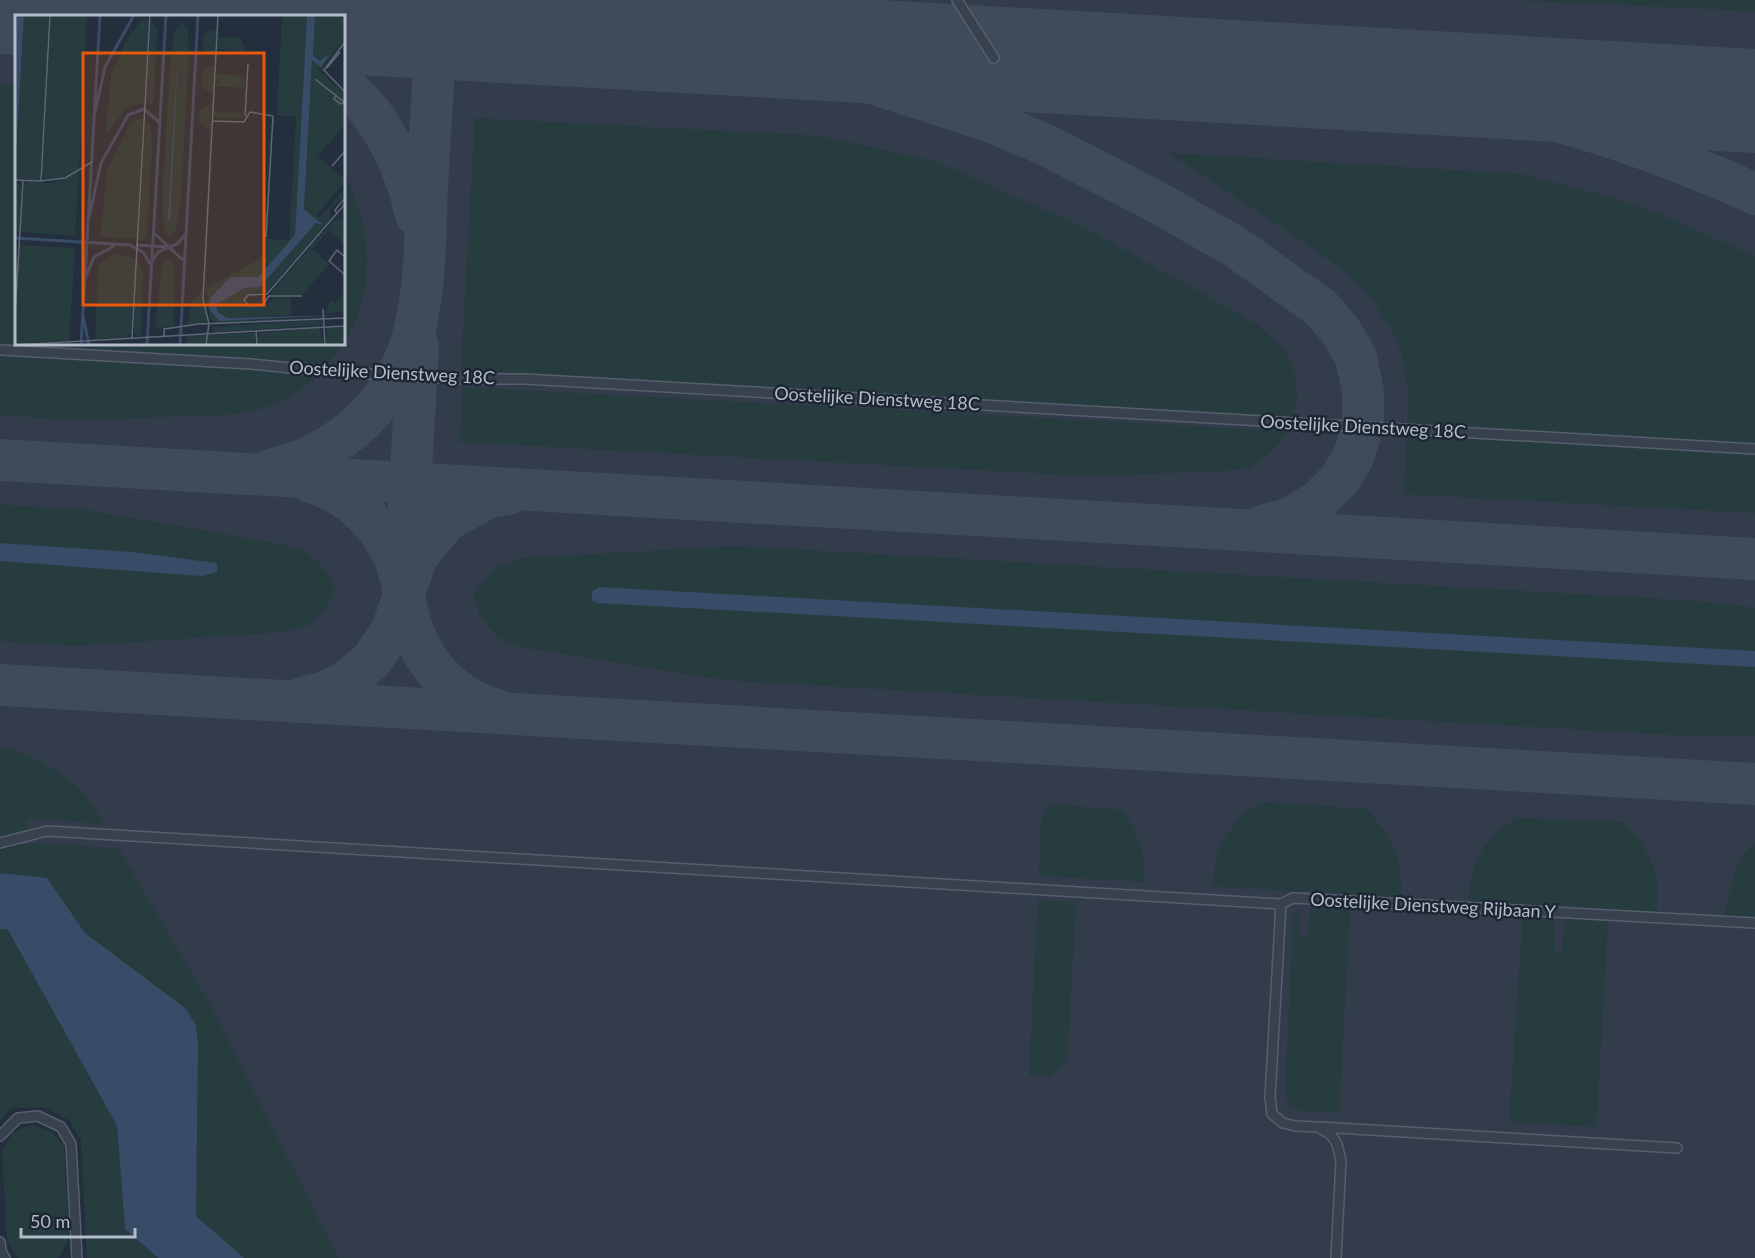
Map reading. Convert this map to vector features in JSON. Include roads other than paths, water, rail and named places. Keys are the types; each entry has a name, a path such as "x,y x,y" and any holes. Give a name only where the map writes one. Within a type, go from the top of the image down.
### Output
{"lane":[{"path":"957,0 994,58"},
{"name":"Oostelijke Dienstweg 18C","path":"0,350 251,364 320,371 462,379 537,380 1755,449"},
{"name":"Oostelijke Dienstweg Rijbaan Y","path":"0,843 47,831 1281,904 1293,898 1755,923"},
{"path":"1281,904 1270,1096 1272,1114 1283,1123 1295,1126 1677,1148"},
{"path":"0,1136 18,1118 38,1116 61,1127 71,1144 77,1258"},
{"path":"1318,1127 1331,1135 1337,1144 1341,1161 1336,1258"},
{"path":"0,1242 5,1258"}],"water":[{"path":"0,543 131,552 217,563 217,572 201,576 0,561"},
{"path":"599,587 1755,651 1755,667 597,603 592,600 592,592"},
{"path":"0,873 47,878 85,933 185,1008 196,1025 198,1046 196,1216 244,1258 158,1258 125,1229 117,1126 8,930 0,929"}]}
